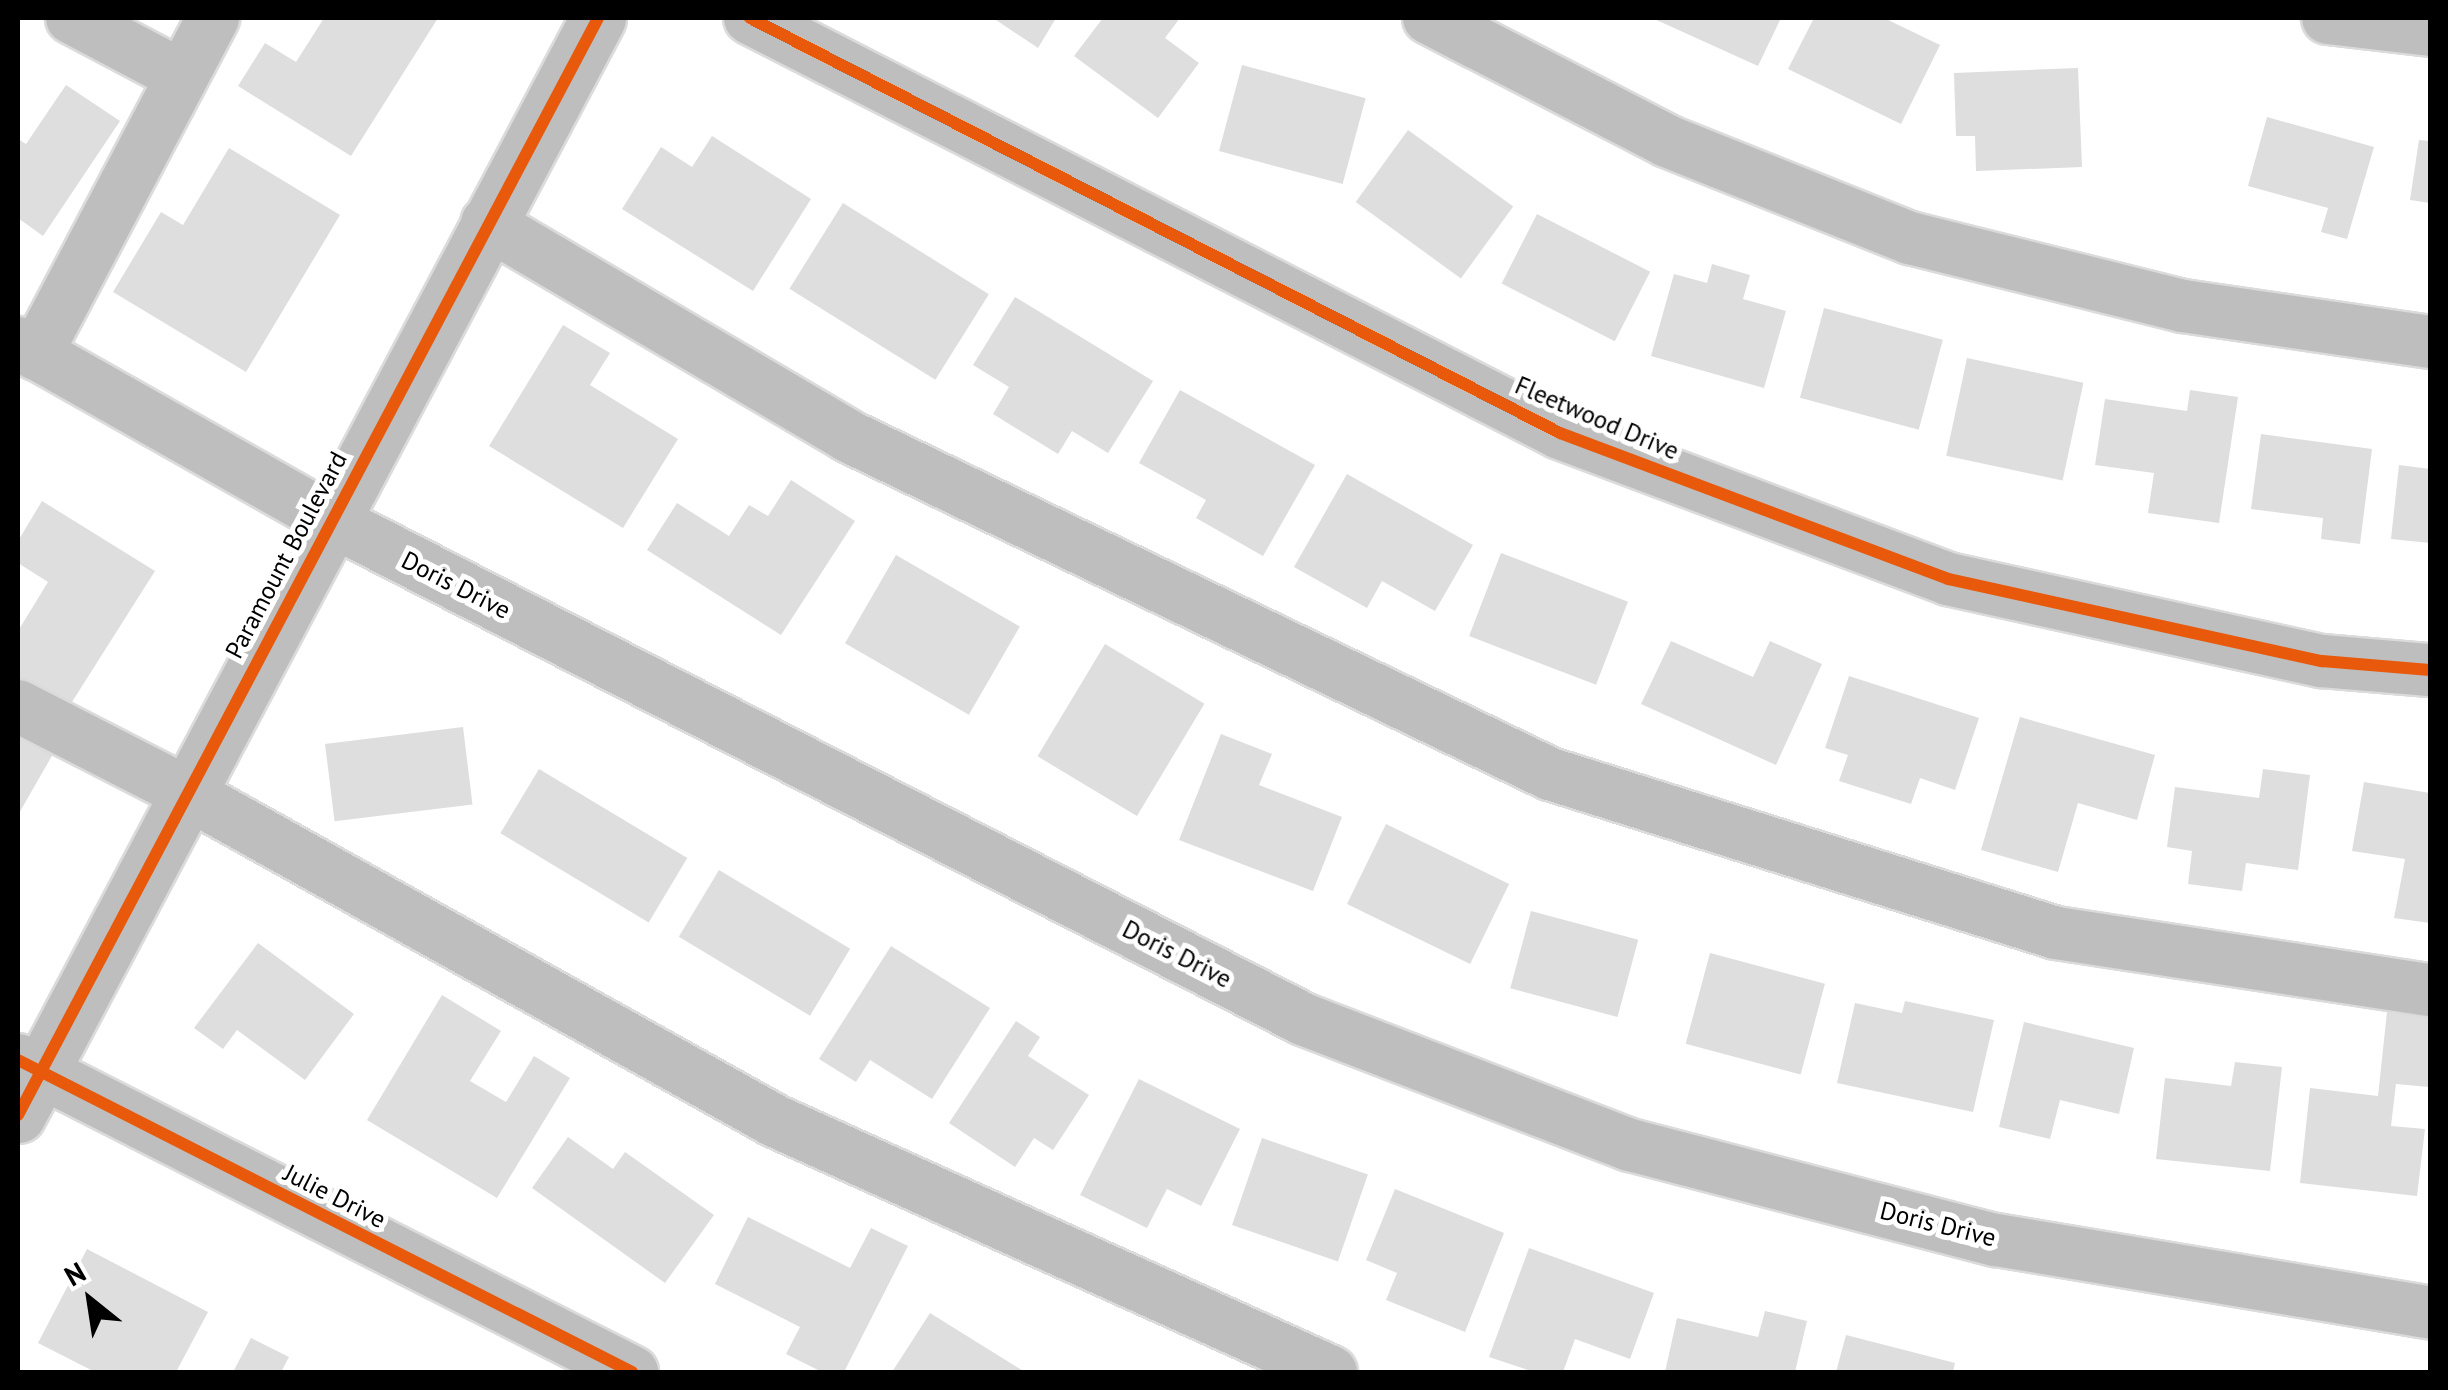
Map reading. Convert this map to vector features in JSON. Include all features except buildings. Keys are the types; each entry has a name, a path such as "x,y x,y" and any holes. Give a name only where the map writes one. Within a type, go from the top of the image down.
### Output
{"main road":[{"name":"Paramount Boulevard","path":"25,1082 187,793 598,18"}],"street":[{"path":"72,18 182,76"},
{"path":"27,349 214,18"},
{"name":"Fleetwood Drive","path":"750,18 1560,433 1948,579 2322,661 2430,670"},
{"path":"1429,18 1667,141 1910,238 2183,306 2430,342"},
{"path":"2328,18 2430,30"},
{"path":"487,223 848,436 1550,774 2056,933 2430,990"},
{"name":"Doris Drive","path":"27,349 329,520 1304,1019 1630,1145 1996,1240 2430,1313"},
{"path":"18,706 187,793 776,1122 1331,1372"},
{"name":"Julie Drive","path":"25,1082 632,1372"}],"cycle path":[{"path":"18,1115 598,18"},
{"path":"750,18 1560,433 1948,579 2322,661 2430,670"},
{"path":"18,1060 632,1372"}]}
